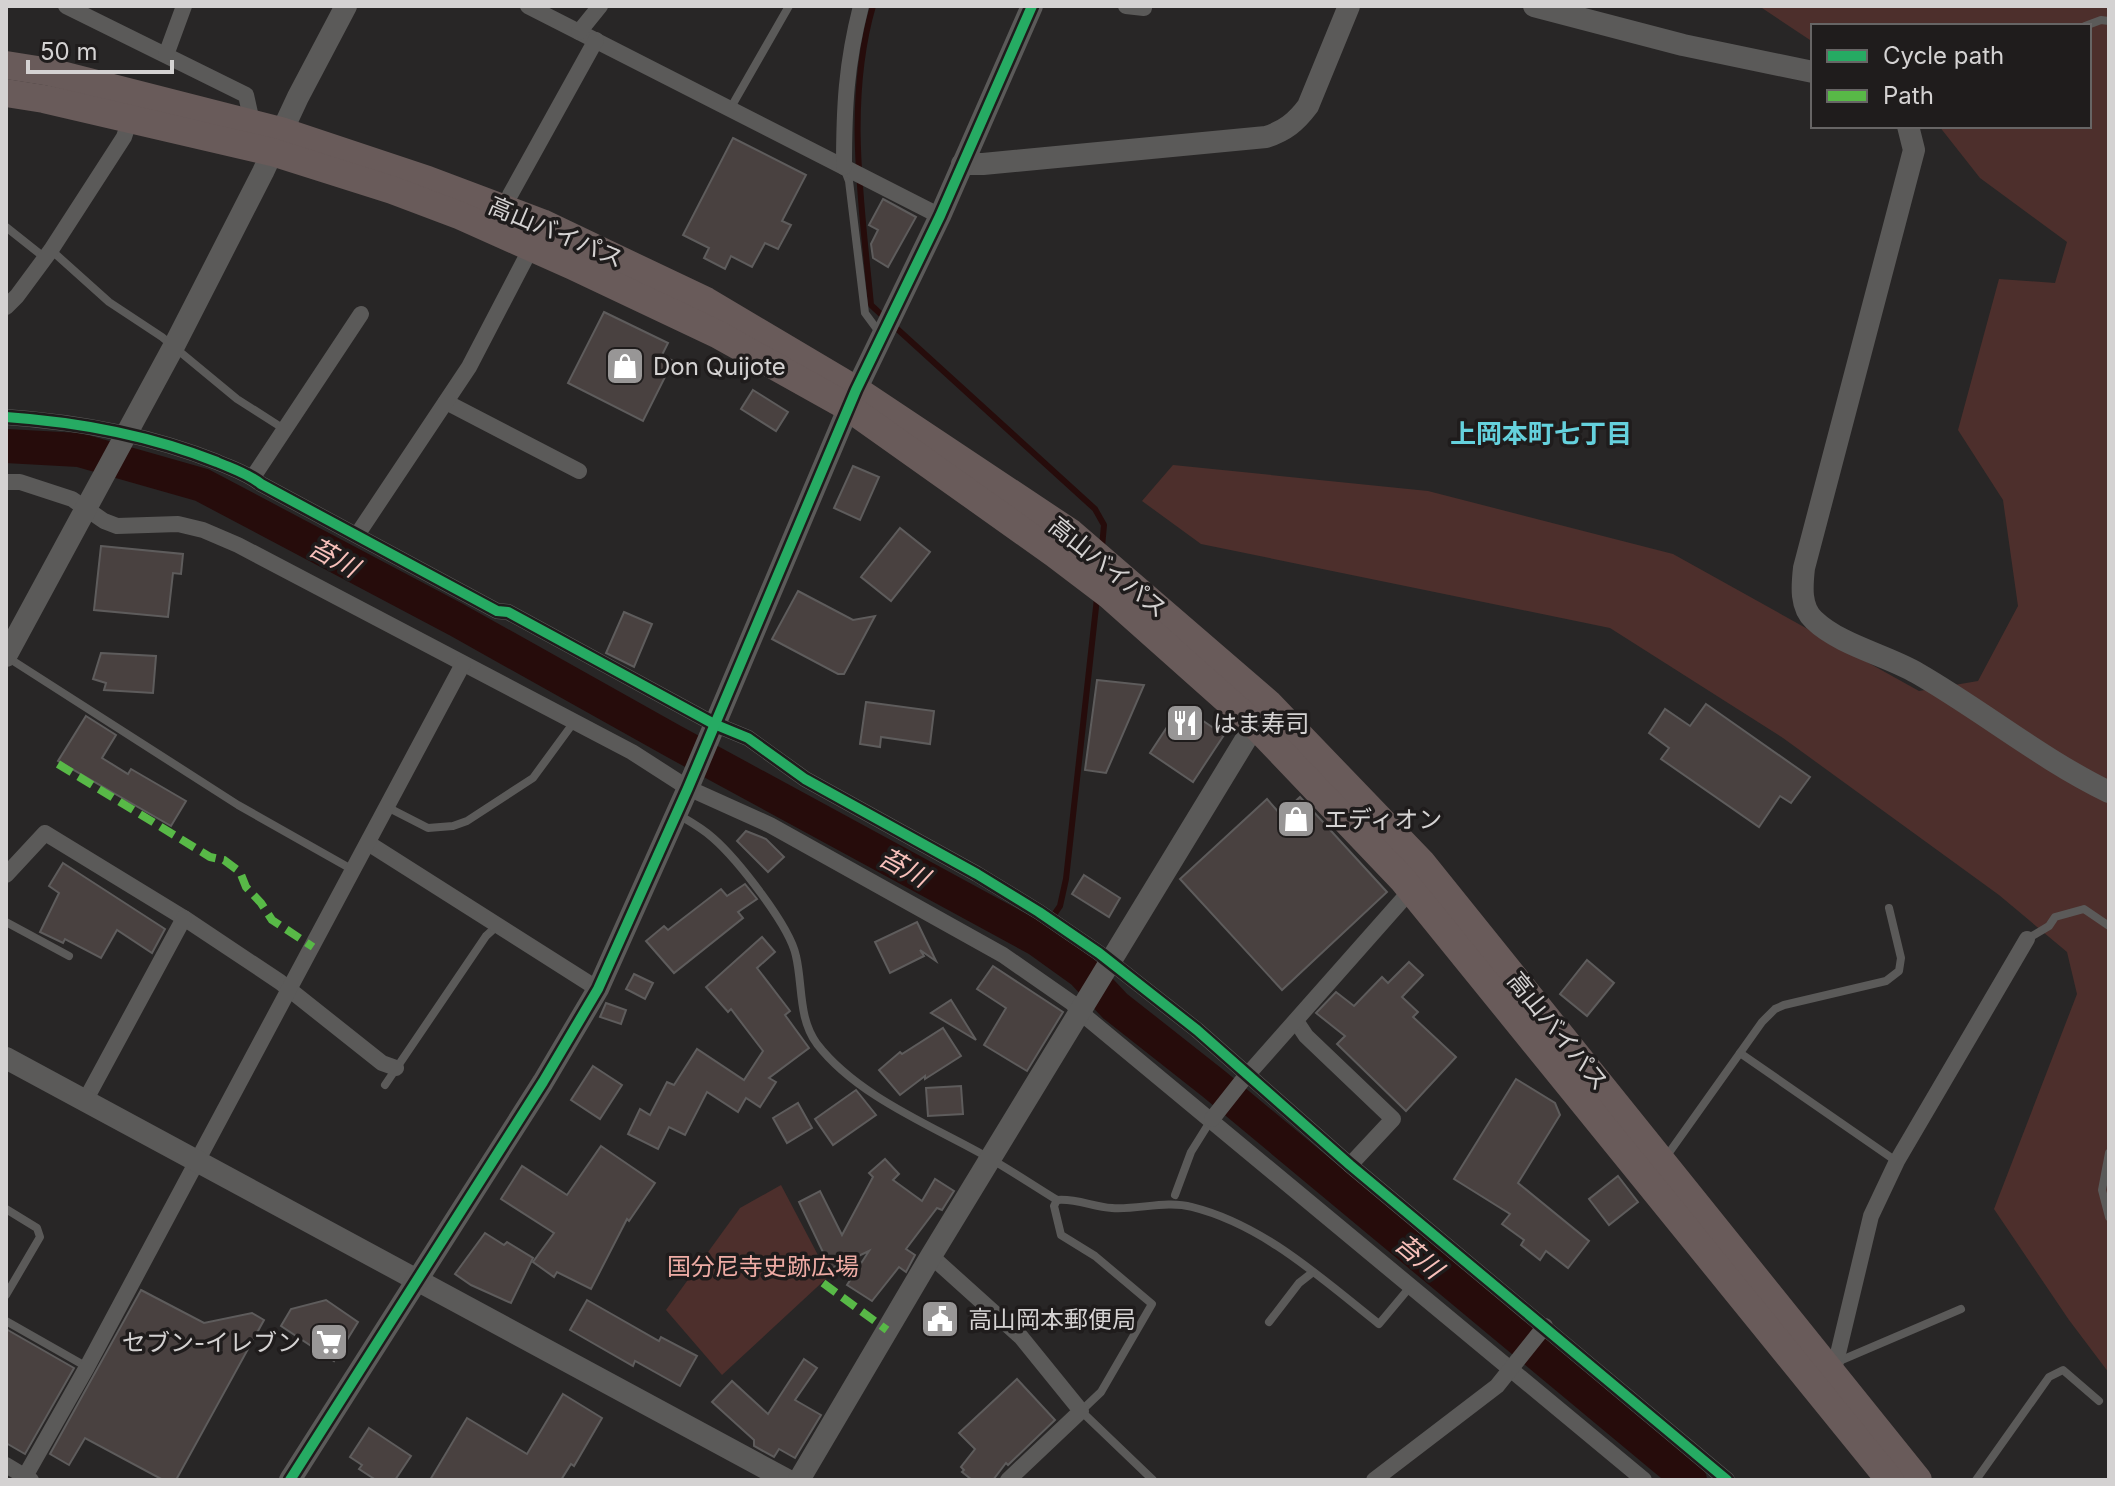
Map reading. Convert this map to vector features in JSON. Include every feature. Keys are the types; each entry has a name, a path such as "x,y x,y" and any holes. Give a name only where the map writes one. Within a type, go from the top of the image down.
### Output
{"highway":[{"name":"高山バイパス","path":"6,65 50,72 252,122 277,141 531,248 717,334 852,399 1071,533 1089,548 1102,579"},
{"name":"高山バイパス","path":"6,93 130,119 277,141 428,180 542,223 706,301 852,399 1102,579 1261,714 1422,863 1832,1365 1898,1477"},
{"name":"高山バイパス","path":"1261,714 1898,1477"}],"street":[{"path":"66,6 246,95 252,122"},
{"path":"166,55 184,6"},
{"path":"6,656 174,346 346,6"},
{"path":"528,6 940,216"},
{"path":"579,32 591,21 600,6"},
{"path":"847,169 844,99 849,51 861,6"},
{"path":"1126,6 1144,8"},
{"path":"962,164 1250,138 1282,132 1298,120 1308,106 1349,6"},
{"path":"1534,6 1683,45 1811,72"},
{"path":"290,1480 543,1082 598,989 690,784 852,399 940,216 1028,7"},
{"path":"510,195 596,40"},
{"path":"6,307 48,254 124,137 130,119"},
{"path":"1908,128 1914,150 1804,568 1803,598 1806,609 1829,631 1918,674 2059,767 2109,792"},
{"path":"357,535 446,402 489,330 531,248"},
{"path":"253,477 361,314"},
{"path":"446,402 579,471"},
{"path":"6,417 112,429 126,437 201,455 253,477 497,611 508,612 712,729 748,738 805,779 1039,912 1197,1030 1245,1078 1727,1480"},
{"path":"6,482 20,482 89,502 117,526 178,524 203,530 238,545 770,825 1003,955 1082,1008 1214,1117 1410,1287 1512,1367 1644,1480"},
{"path":"6,1465 27,1479 463,664"},
{"path":"799,1480 931,1256 1261,714"},
{"path":"6,875 45,833 184,918 289,990 382,1063 396,1068"},
{"path":"368,843 598,989"},
{"path":"1214,1117 1411,890"},
{"path":"85,1101 184,918"},
{"path":"1832,1365 1871,1216 1897,1161 2027,939"},
{"path":"1296,1021 1306,1036 1393,1119 1350,1165"},
{"path":"6,1058 787,1480"},
{"path":"931,1256 1021,1337 1081,1411 1008,1480"},
{"path":"1374,1480 1497,1386 1543,1329"}],"lane":[{"path":"730,109 789,6"},
{"path":"847,169 865,313 883,335"},
{"path":"6,227 174,346 237,399 285,429"},
{"path":"6,656 238,805 354,871"},
{"path":"387,807 428,828 453,826 467,821 533,778 574,721"},
{"path":"677,813 712,837 726,851 790,937 796,956 804,1018 813,1038 841,1069 885,1100 1057,1200 1068,1199 1110,1208 1175,1204 1192,1207 1254,1233 1289,1253 1379,1324 1410,1287"},
{"path":"1664,1161 1762,1022 1775,1009 1886,981 1899,971 1901,958 1889,908"},
{"path":"2027,939 2049,926 2055,917 2084,909 2109,926"},
{"path":"6,922 69,956"},
{"path":"385,1085 486,936 498,926"},
{"path":"1740,1053 1897,1161"},
{"path":"1175,1195 1191,1152 1214,1117"},
{"path":"2109,1153 2102,1190 2109,1217"},
{"path":"1057,1200 1054,1206 1061,1235 1095,1256 1152,1304 1101,1392 1081,1411 1153,1480"},
{"path":"6,1209 37,1228 40,1237 6,1295"},
{"path":"1269,1322 1299,1283 1313,1272"},
{"path":"1832,1365 1961,1309"},
{"path":"6,1321 87,1367"},
{"path":"1976,1480 2049,1377 2063,1370 2099,1401"}],"green space":[{"path":"1759,6 2109,6 2109,1373 1994,1209 2077,994 2067,952 1999,895 1783,738 1610,628 1201,544 1142,501 1173,465 1428,491 1673,554 1919,691 1978,681 2018,606 2003,500 1958,430 1999,279 2055,283 2067,242 1980,178 1941,128 2091,128 2091,24 1811,24 1811,41"},
{"name":"国分尼寺史跡広場","path":"781,1185 829,1276 722,1375 666,1310 740,1208"}],"building":[{"path":"733,138 806,175 782,221 791,225 778,249 765,243 752,267 731,256 725,269 704,258 709,248 683,235"},
{"path":"883,199 916,217 888,267 873,258 871,244 878,230 869,225"},
{"path":"604,312 668,343 662,355 673,361 643,421 568,383"},
{"path":"753,390 788,412 776,431 741,409"},
{"path":"853,466 879,477 860,520 834,508"},
{"path":"900,528 930,552 891,601 861,577"},
{"path":"101,546 183,554 181,574 173,573 168,617 94,610"},
{"path":"798,591 853,620 875,616 844,674 838,674 772,639"},
{"path":"624,612 652,624 634,667 606,653"},
{"path":"101,653 156,656 153,693 104,690 106,683 93,679"},
{"path":"1097,680 1144,685 1106,773 1085,770"},
{"path":"866,702 934,711 930,744 881,737 880,747 860,744"},
{"path":"1706,704 1810,777 1791,803 1780,796 1759,827 1661,759 1669,748 1649,733 1665,709 1690,726"},
{"path":"1181,706 1224,735 1193,782 1150,753"},
{"path":"86,716 116,735 102,758 128,774 131,769 186,801 171,826 58,761"},
{"path":"1300,797 1387,892 1282,990 1180,879 1267,799 1281,815"},
{"path":"746,831 766,839 784,857 768,872 737,841"},
{"path":"63,863 165,929 152,953 117,930 101,958 65,939 63,943 40,932 59,893 49,886"},
{"path":"1084,875 1120,898 1109,917 1072,894"},
{"path":"745,884 757,899 738,912 743,918 674,973 646,941 664,926 668,930 721,889 727,896"},
{"path":"917,922 936,961 920,950 924,956 890,973 875,942"},
{"path":"762,937 775,952 757,968 790,1011 785,1015 809,1048 769,1078 776,1082 760,1107 746,1098 738,1112 707,1092 685,1135 669,1127 658,1149 628,1134 640,1109 650,1115 667,1082 674,1085 697,1049 744,1080 763,1051 731,1009 728,1012 706,987"},
{"path":"1587,960 1614,983 1587,1016 1560,994"},
{"path":"1409,962 1423,975 1402,997 1418,1012 1413,1017 1456,1057 1406,1111 1337,1044 1345,1036 1316,1013 1336,992 1354,1006 1382,977 1388,983"},
{"path":"993,966 1063,1012 1027,1071 984,1045 1006,1008 977,989"},
{"path":"634,974 653,983 645,999 626,989"},
{"path":"951,1000 976,1040 931,1013"},
{"path":"606,1003 626,1010 621,1024 600,1017"},
{"path":"943,1028 961,1056 925,1079 925,1076 900,1095 879,1070 900,1052 902,1054"},
{"path":"593,1066 622,1085 600,1119 571,1100"},
{"path":"1516,1079 1555,1103 1560,1115 1518,1183 1589,1241 1568,1268 1546,1251 1540,1260 1521,1245 1524,1240 1502,1224 1510,1214 1454,1179"},
{"path":"961,1086 963,1114 928,1116 926,1088"},
{"path":"856,1090 876,1115 833,1145 815,1119"},
{"path":"798,1103 812,1128 787,1143 773,1118"},
{"path":"601,1146 655,1183 629,1221 627,1219 591,1289 557,1272 554,1277 533,1262 554,1233 501,1199 522,1166 567,1195"},
{"path":"885,1159 899,1174 893,1180 922,1201 935,1179 954,1191 942,1210 937,1208 906,1249 915,1255 906,1272 899,1267 872,1301 847,1285 869,1251 831,1269 799,1202 820,1191 842,1235 873,1177 869,1173"},
{"path":"1618,1176 1638,1202 1609,1225 1589,1199"},
{"path":"485,1233 533,1258 511,1303 471,1285 455,1274"},
{"path":"141,1290 204,1323 252,1313 264,1320 176,1480 163,1480 85,1438 69,1465 50,1454"},
{"path":"326,1300 358,1322 334,1361 281,1326 291,1309"},
{"path":"587,1300 659,1341 661,1337 697,1356 680,1386 635,1361 633,1366 570,1330"},
{"path":"6,1329 74,1368 25,1454 6,1443"},
{"path":"804,1359 817,1368 795,1400 821,1415 795,1458 779,1449 774,1457 754,1446 754,1440 712,1402 732,1381 768,1414"},
{"path":"1017,1379 1055,1420 1008,1465 1006,1463 993,1480 972,1480 962,1472 961,1467 975,1449 959,1433"},
{"path":"563,1394 602,1418 574,1466 571,1464 561,1480 430,1480 467,1418 527,1454"},
{"path":"369,1428 411,1456 395,1480 376,1480 359,1469 362,1465 350,1457"}],"waterway":[{"path":"873,6 860,79 858,155 871,305 885,318"},
{"path":"894,326 1095,509 1104,525 1102,547"},
{"name":"苔川","path":"6,446 79,450 202,485 457,620 1037,939 1083,972 1115,1006 1214,1084 1690,1480"},
{"path":"1037,939 1060,906 1066,879 1097,598"}],"marked path":[{"path":"58,764 210,857 224,860 240,872 246,887 272,920 313,947"},
{"path":"823,1283 887,1330"}],"cycle path":[{"path":"290,1480 543,1082 598,989 688,788 856,390 940,216 1032,6"},
{"path":"6,417 87,426 140,437 245,474 497,611 508,612 714,724 748,738 805,779 977,874 1039,912 1099,953 1197,1030 1350,1165 1727,1480"}],"place":[{"name":"Don Quijote","path":"625,366"},
{"name":"はま寿司","path":"1185,723"},
{"name":"エディオン","path":"1296,819"},
{"name":"高山岡本郵便局","path":"940,1319"},
{"name":"セブン-イレブン","path":"329,1342"}],"district":[{"name":"上岡本町七丁目","path":"1541,433"}]}
